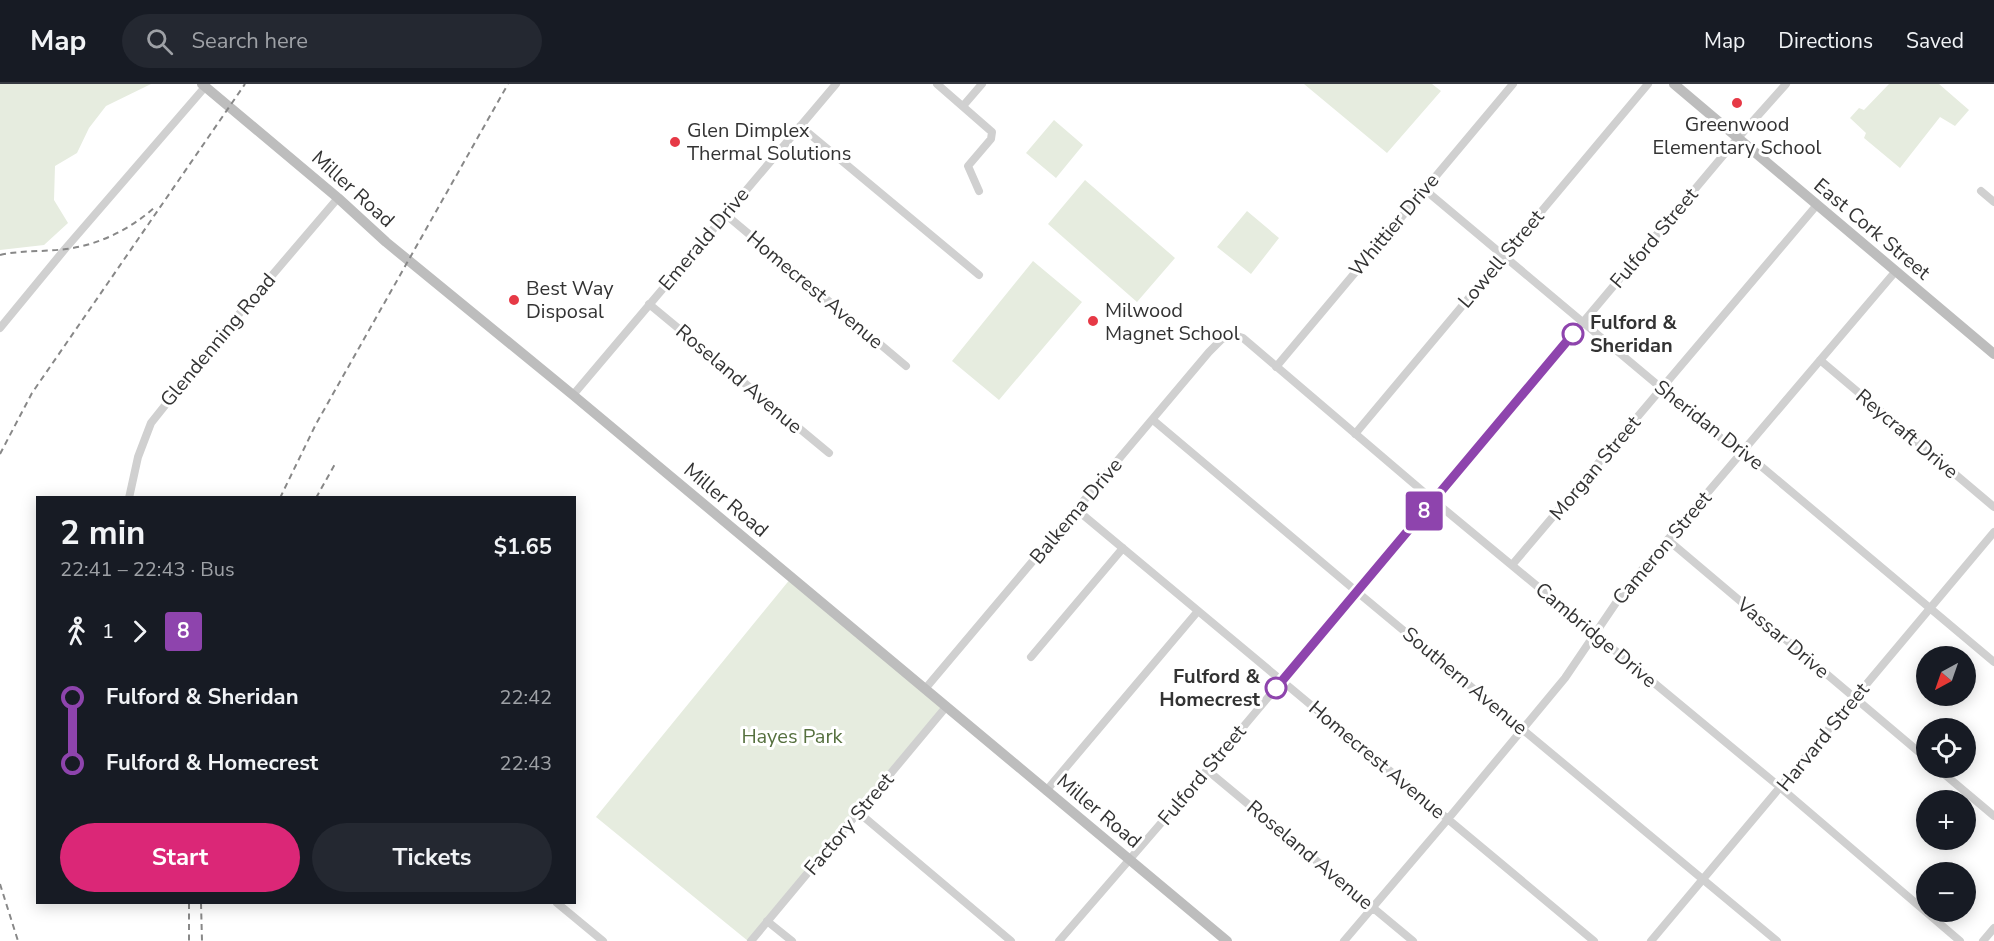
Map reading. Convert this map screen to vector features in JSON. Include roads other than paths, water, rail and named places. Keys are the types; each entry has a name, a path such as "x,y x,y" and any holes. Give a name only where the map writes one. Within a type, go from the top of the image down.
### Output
{"street":[{"name":"Emerald Drive","path":"573,395 836,84"},
{"path":"937,84 992,132 991,139 968,166 979,191"},
{"path":"963,106 982,84"},
{"name":"Whittier Drive","path":"1275,367 1513,84"},
{"name":"Lowell Street","path":"1355,434 1648,84"},
{"name":"East Cork Street","path":"1674,84 1994,354"},
{"name":"Fulford Street","path":"1059,941 1207,770 1737,139 1786,84"},
{"path":"0,328 204,85"},
{"name":"Miller Road","path":"204,85 338,198 386,242 573,395 1227,941"},
{"path":"800,126 979,275"},
{"name":"Sheridan Drive","path":"1424,189 1734,449 1743,451 1994,662"},
{"path":"1981,191 1994,202"},
{"name":"Glendenning Road","path":"129,496 138,457 151,423 214,343 338,198"},
{"name":"Morgan Street","path":"1512,565 1816,206"},
{"name":"Homecrest Avenue","path":"725,214 906,366"},
{"name":"Cameron Street","path":"1344,941 1565,678 1624,591 1895,272"},
{"name":"Roseland Avenue","path":"649,304 829,453"},
{"name":"Cambridge Drive","path":"1229,335 1234,334 1243,338 1433,500 1781,788 1960,941"},
{"name":"Balkema Drive","path":"925,689 1209,352 1229,335"},
{"name":"Reycraft Drive","path":"1820,360 1994,507"},
{"name":"Southern Avenue","path":"1154,420 1777,941"},
{"name":"Homecrest Avenue","path":"1077,510 1594,941"},
{"name":"Harvard Street","path":"1652,941 1994,532"},
{"name":"Vassar Drive","path":"1668,540 1916,750"},
{"path":"1030,657 1123,548"},
{"path":"1046,791 1197,611"},
{"name":"Factory Street","path":"751,941 946,707"},
{"name":"Roseland Avenue","path":"1207,770 1413,941"},
{"path":"1949,778 1994,816"},
{"path":"858,812 1011,941"},
{"path":"558,904 603,941"},
{"path":"767,921 792,941"},
{"path":"1983,941 1994,928"}],"railway":[{"path":"0,454 32,393 245,84"},
{"path":"281,496 316,424 508,84"},
{"path":"0,255 66,249 90,244 124,230 154,208"},
{"path":"317,496 335,464"},
{"path":"0,884 18,941"},
{"path":"189,904 189,941"},
{"path":"201,904 202,941"}],"place":[{"name":"Greenwood Elementary School","path":"1737,103"},
{"name":"Glen Dimplex Thermal Solutions","path":"675,142"},
{"name":"Best Way Disposal","path":"514,300"},
{"name":"Milwood Magnet School","path":"1093,321"},
{"name":"Fulford & Sheridan","path":"1573,334"},
{"name":"Fulford & Homecrest","path":"1276,688"}],"park label":[{"name":"Hayes Park","path":"792,736"}]}
